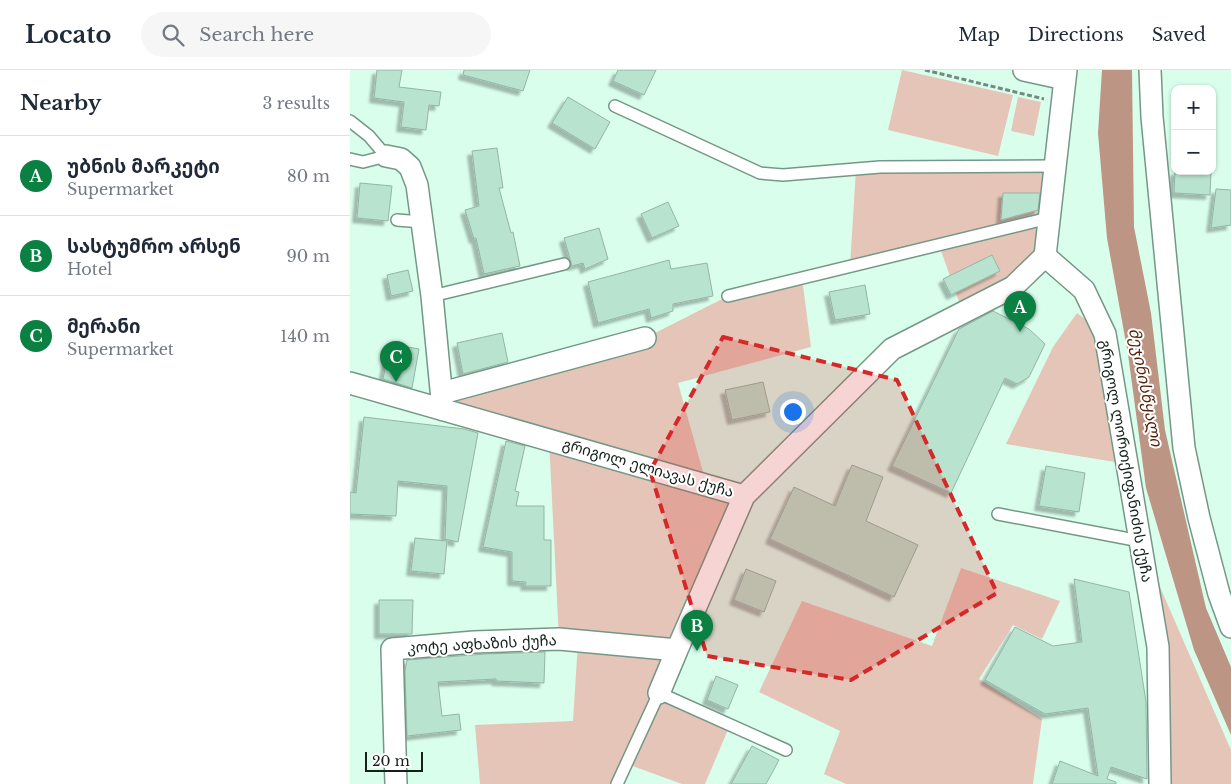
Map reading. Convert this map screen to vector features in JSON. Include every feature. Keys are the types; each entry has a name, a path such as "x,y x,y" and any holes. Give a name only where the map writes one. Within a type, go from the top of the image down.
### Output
{"street":[{"path":"1024,70 1066,74 1045,256"},
{"path":"1150,70 1152,116 1184,448 1199,518 1219,594 1231,627"},
{"path":"386,156 401,159 410,167 417,185 432,296 443,401 645,338"},
{"name":"გრიგოლ ელიავას ქუჩა","path":"350,383 443,401 744,496 892,349 1013,287 1045,256"},
{"name":"გრიგოლ ლორთქიფანიძის ქუჩა","path":"1045,256 1084,290 1105,334 1158,647 1160,784"},
{"path":"659,693 744,496"},
{"name":"კოტე აფხაზის ქუჩა","path":"396,784 392,649 474,642 559,640 677,650"}],"lane":[{"path":"616,106 760,173 783,175 880,167 1055,166"},
{"path":"350,121 369,136 386,156 363,162 350,159"},
{"path":"728,296 1049,218"},
{"path":"397,220 422,222"},
{"path":"432,296 564,264"},
{"path":"998,514 1140,541"},
{"path":"617,784 659,693 786,750"}],"path":[{"path":"925,70 1062,104"}],"highlighted area":[{"path":"723,337 897,380 997,593 851,680 707,656 650,471"}],"shaded area":[{"path":"902,70 1013,95 998,156 888,130"},
{"path":"1018,97 1041,102 1034,136 1011,131"},
{"path":"1055,166 1045,256 963,313 939,245 850,266 856,169"},
{"path":"802,278 811,347 678,383 707,486 744,496 659,693 730,725 705,784 682,784 627,764 617,784 480,784 475,725 573,721 578,642 559,639 549,440 443,410 442,393 645,338 728,296"},
{"path":"1077,313 1105,334 1127,464 1006,444 1053,347"},
{"path":"1140,541 1231,750 1231,784 1160,784"},
{"path":"961,568 1060,601 1042,639 1013,625 979,679 1042,719 1033,784 846,784 824,774 840,731 759,692 802,601 932,646"}],"water":[{"name":"მეჯინისწყალი","path":"1102,70 1132,70 1134,227 1151,313 1165,430 1206,608 1231,667 1231,735 1194,650 1146,488 1128,354 1107,238 1098,133"}],"building":[{"path":"377,70 402,70 399,87 441,92 439,106 429,105 426,130 401,127 404,102 374,98"},
{"path":"464,70 530,70 523,91 463,75"},
{"path":"618,70 656,70 644,95 613,81"},
{"path":"568,97 610,122 595,149 552,123"},
{"path":"497,148 503,188 499,188 511,233 513,232 520,266 484,274 476,238 474,239 465,210 479,206 472,151"},
{"path":"1175,175 1211,175 1210,195 1174,193"},
{"path":"360,183 392,186 388,221 357,218"},
{"path":"1216,189 1231,190 1231,225 1211,228"},
{"path":"1003,193 1040,193 1038,210 1001,220"},
{"path":"668,202 679,226 652,238 641,214"},
{"path":"599,228 608,259 585,269 583,263 572,266 564,238"},
{"path":"992,255 1000,271 951,295 943,279"},
{"path":"669,260 671,269 707,263 713,296 673,304 673,311 651,318 649,309 598,323 588,282"},
{"path":"408,270 413,291 391,296 387,275"},
{"path":"865,285 870,314 835,320 829,292"},
{"path":"993,311 1029,329 1045,344 1029,377 1017,384 1005,378 951,493 892,466 959,329"},
{"path":"502,333 508,362 463,374 457,343"},
{"path":"390,344 419,349 412,388 383,379"},
{"path":"763,382 770,412 732,420 725,390"},
{"path":"364,417 464,429 478,433 458,542 445,539 447,486 398,481 396,516 350,514 350,492 356,493"},
{"path":"506,441 525,446 515,491 519,492 516,506 544,506 544,540 551,540 551,586 525,586 526,582 512,581 512,552 483,547"},
{"path":"852,465 883,477 866,521 918,545 894,597 770,539 794,487 835,506"},
{"path":"1046,466 1085,473 1079,512 1039,506"},
{"path":"415,538 447,541 444,574 411,571"},
{"path":"746,569 776,581 764,612 734,600"},
{"path":"1074,579 1129,592 1146,702 1147,779 1111,767 1107,779 1116,782 1116,784 1052,784 1060,761 1098,776 1088,708 1045,714 985,680 1015,627 1053,646 1082,642"},
{"path":"379,600 413,600 412,634 379,634"},
{"path":"545,652 544,683 496,681 496,679 438,682 442,716 459,714 461,730 407,736 405,671 407,660"},
{"path":"716,676 738,685 728,709 707,700"},
{"path":"752,746 779,760 766,784 731,784"}],"place":[{"name":"უბნის მარკეტი","path":"1020,332"},
{"name":"მერანი","path":"396,382"},
{"name":"სასტუმრო არსენ","path":"697,651"}]}
